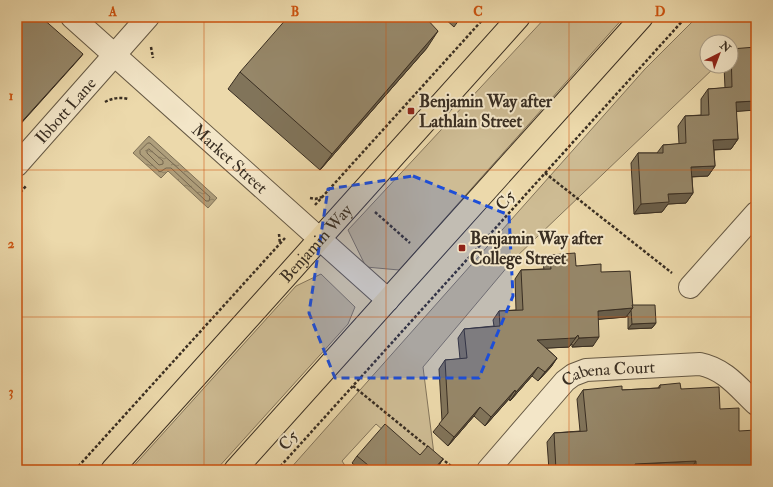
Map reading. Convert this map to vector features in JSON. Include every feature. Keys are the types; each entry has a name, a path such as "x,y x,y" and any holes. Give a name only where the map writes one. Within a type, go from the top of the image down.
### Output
{"main road":[{"name":"Benjamin Way","path":"112,470 519,17"},
{"path":"235,470 642,17"}],"street":[{"name":"Market Street","path":"72,17 388,300"},
{"name":"Ibbott Lane","path":"17,165 148,17"},
{"path":"690,287 756,213"},
{"name":"Cabena Court","path":"488,470 565,382 573,375 586,370 692,364 704,365 716,368 726,375 756,404"}],"path":[{"path":"75,470 485,17"},
{"name":"C5","path":"277,470 686,17"},
{"path":"545,173 690,287"},
{"path":"338,180 426,258"},
{"path":"353,386 432,450"},
{"path":"438,455 456,470"}],"highlighted area":[{"path":"413,176 509,215 513,296 479,378 335,378 309,313 328,189"}],"shaded area":[{"path":"546,17 624,17 399,270 366,267 348,230"},
{"path":"697,17 756,17 756,55 739,56 739,34 699,34 699,74 708,74 514,259 423,367 436,470 429,470 376,424 342,461 348,470 289,470 645,69"},
{"path":"321,274 355,307 348,324 216,470 130,470 296,286"}],"water":[{"path":"149,136 217,198 208,208 168,171 161,178 133,153"}],"building":[{"path":"17,17 41,17 83,54 17,127"},
{"path":"288,17 425,17 438,31 332,154 240,72"},
{"path":"756,47 756,101 736,102 738,139 713,140 715,166 691,167 693,193 668,194 669,202 641,204 638,153 663,153 663,145 686,143 685,116 709,115 708,89 732,87 732,74 739,74 739,48"},
{"path":"575,253 576,266 601,264 601,272 630,271 633,308 598,311 599,337 579,338 578,335 575,338 537,340 557,358 545,372 538,367 491,417 480,407 454,437 439,424 448,413 445,360 467,358 464,329 500,326 499,311 523,310 521,270 551,269 550,255"},
{"path":"632,305 655,305 656,323 632,324"},
{"path":"680,383 681,389 719,387 720,409 739,408 739,431 756,430 756,470 723,470 723,467 696,468 696,461 635,464 635,469 556,470 554,433 587,431 583,390 622,386 622,390 660,388 660,385"},
{"path":"385,424 420,455 428,446 443,459 433,470 374,470 357,456"}],"place":[{"name":"Benjamin Way after Lathlain Street","path":"411,111"},
{"name":"Benjamin Way after College Street","path":"462,248"}]}
